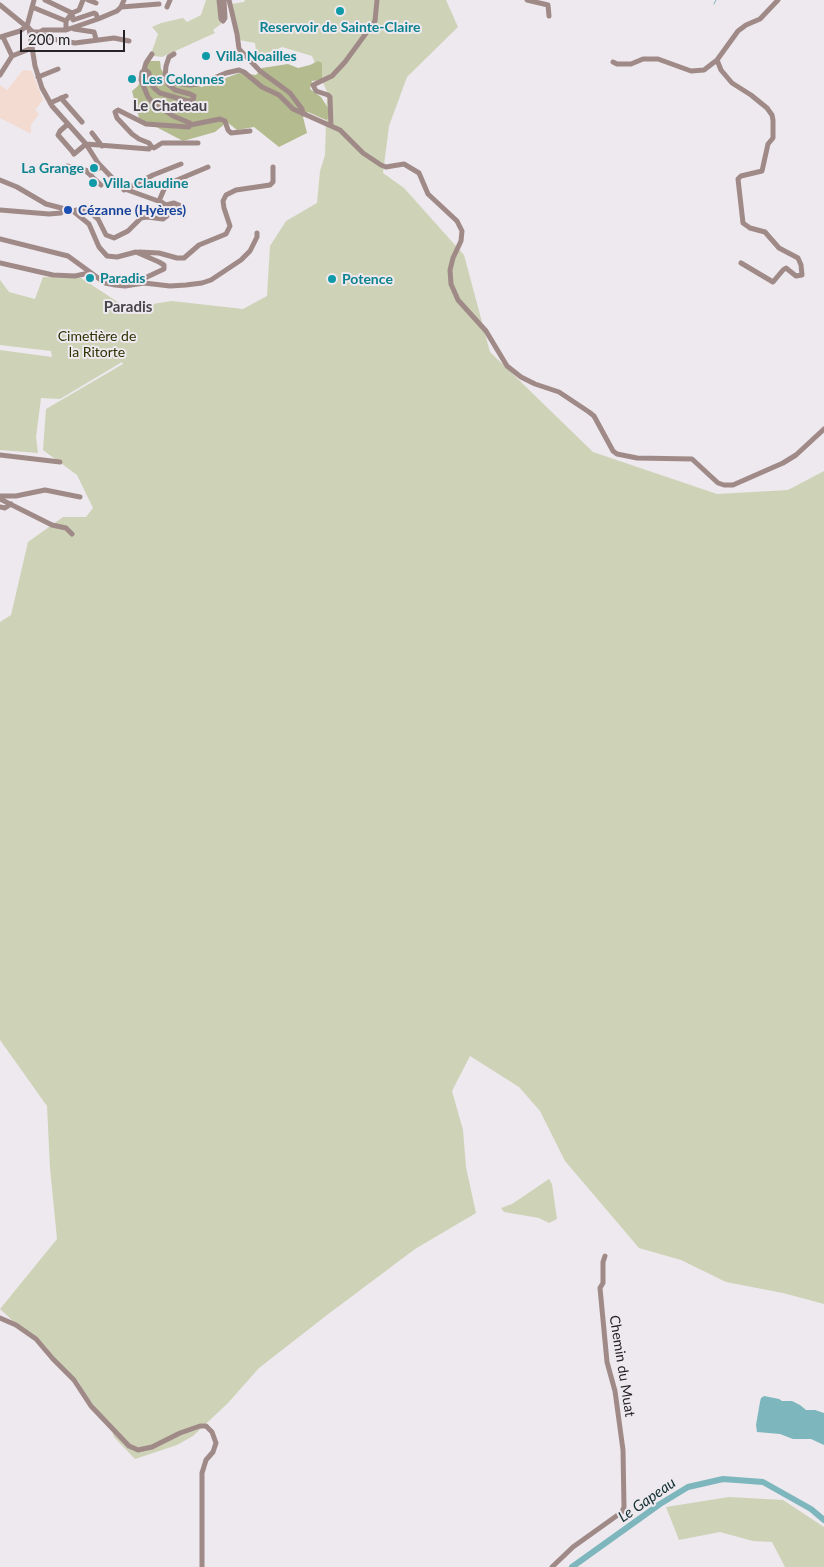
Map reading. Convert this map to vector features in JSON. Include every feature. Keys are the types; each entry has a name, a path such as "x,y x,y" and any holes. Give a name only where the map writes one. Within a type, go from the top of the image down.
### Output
{"street":[{"path":"34,0 28,27 38,77 50,103 86,144 101,166 124,190 166,205 174,203 181,206"},
{"path":"45,0 72,13 74,20 94,13 98,19"},
{"path":"68,30 66,21 72,13 79,10 82,0"},
{"path":"88,0 96,3"},
{"path":"68,30 114,13 121,7 124,0"},
{"path":"121,7 162,4 170,0"},
{"path":"219,0 223,21 225,18 224,0"},
{"path":"229,0 237,34 238,49 260,71 290,93 302,109 303,114"},
{"path":"332,126 330,97 328,94 316,91 313,85 332,76 346,62 375,21 377,0"},
{"path":"527,0 548,5 549,16"},
{"path":"613,62 617,64 631,64 643,59 658,59 685,70 699,72 710,67 717,60 738,31 760,19 778,0"},
{"path":"0,5 33,32 43,30 94,32 96,40"},
{"path":"32,7 66,21"},
{"path":"12,56 2,37 28,27"},
{"path":"40,32 44,35 75,42 118,38 129,41"},
{"path":"0,75 12,56 32,48"},
{"path":"152,54 142,72 141,80 148,97 160,109 186,120 190,125"},
{"path":"144,70 149,73 149,80 160,93 188,101 194,100 194,96 170,87 166,66 169,57 174,54"},
{"path":"717,60 722,72 732,83 767,108 774,120 773,138 768,144 762,171 744,175 738,179 743,223 750,228 765,232 780,248 798,258 802,275 796,276 786,268 773,282 741,263"},
{"path":"38,77 58,69"},
{"path":"167,79 190,85 199,84 239,70 262,87 279,95 293,109 343,132 359,149 381,165 386,167 404,164 419,173 428,194 457,221 462,231 461,241 450,270 452,284 458,300 486,331 507,366 521,377 558,392 589,412 594,416 613,451 617,454 637,458 692,459 718,483 733,485 746,481 783,463 824,429"},
{"path":"50,103 64,97 82,122"},
{"path":"198,143 162,143 154,148 149,143 132,134 117,118 115,112 121,110 146,124 184,127 220,119 225,121 228,130 232,133 250,131"},
{"path":"68,124 58,135 74,154 86,144 149,149 151,146"},
{"path":"92,133 102,146"},
{"path":"124,190 153,175 181,164"},
{"path":"67,166 92,172 101,166"},
{"path":"159,201 165,187 170,183 208,167"},
{"path":"73,211 89,224 99,247 107,256 117,258 136,252 159,253 177,258 188,256 199,245 221,237 228,232 229,223 223,204 227,193 270,185 273,167"},
{"path":"86,171 101,185"},
{"path":"0,180 17,187 46,204 73,211 81,209 92,213 98,219 106,235 114,238 128,231 141,218 147,216 165,218 168,214 166,205"},
{"path":"0,210 49,214 61,213 63,209"},
{"path":"0,239 68,256 105,283 125,286 144,283 170,286 202,283 211,280 241,260 250,251 257,233"},
{"path":"136,252 159,262 165,267 163,270 143,280 144,283"},
{"path":"0,263 54,275 75,276 89,273"},
{"path":"0,455 60,462"},
{"path":"0,497 45,490 80,497"},
{"path":"0,497 52,525 66,528 72,534"},
{"path":"0,507 5,508 11,504"},
{"name":"Chemin du Muat","path":"552,1567 573,1547 622,1512 624,1508 623,1450 615,1391 608,1362 600,1288 603,1283 603,1262 605,1256"},
{"path":"0,1318 16,1325 36,1339 74,1380 91,1406 129,1446 138,1450 152,1447 180,1433 200,1426 206,1426 212,1432 216,1443 213,1452 206,1460 202,1473 202,1567"}],"shaded area":[{"path":"23,70 32,71 43,100 35,110 39,114 31,125 31,134 0,118 0,85 7,90"}],"green space":[{"path":"206,0 218,0 221,24 213,30 215,33 162,57 151,54 158,34 152,27 183,18 187,22 201,15"},
{"name":"Cimetière de la Ritorte","path":"245,0 446,0 458,27 407,77 389,126 383,173 404,188 464,255 490,352 593,452 717,494 788,490 824,471 824,1304 783,1293 726,1282 681,1260 639,1248 565,1161 540,1111 519,1087 470,1056 452,1091 463,1130 466,1167 476,1213 415,1249 259,1368 228,1403 193,1436 177,1445 135,1459 114,1437 110,1425 87,1397 78,1381 0,1309 57,1239 50,1168 47,1106 0,1040 0,622 11,615 28,542 63,517 86,517 93,508 77,475 43,450 46,409 123,364 122,362 60,399 41,398 36,437 38,453 0,450 0,350 52,357 51,351 0,345 0,280 9,292 35,299 43,277 81,278 127,308 172,301 243,309 267,296 270,246 286,221 317,203 320,171 325,155 327,92 312,56 282,47 257,58 255,43 239,40 231,4 244,2"},
{"path":"150,61 160,61 161,69 171,83 202,87 239,73 256,75 262,68 288,64 298,68 318,61 322,63 322,80 312,81 310,89 321,97 328,108 330,117 326,120 308,112 303,117 307,133 279,147 254,127 237,130 227,122 215,132 183,141 139,118 132,91 138,86 146,65"},
{"path":"549,1179 552,1184 557,1219 549,1223 539,1218 504,1212 501,1208 512,1204"},
{"path":"729,1497 783,1500 824,1527 824,1567 785,1567 772,1542 753,1541 720,1532 679,1540 666,1507"}],"water":[{"path":"764,1396 782,1401 792,1401 806,1410 824,1413 824,1445 811,1439 793,1439 780,1434 757,1432 756,1425 760,1402"}],"waterway":[{"path":"714,4 716,0"},
{"name":"Le Gapeau","path":"572,1567 660,1504 688,1487 723,1479 763,1482 811,1509 824,1520"}],"place":[{"name":"Reservoir de Sainte-Claire","path":"340,11"},
{"name":"Villa Noailles","path":"206,56"},
{"name":"Les Colonnes","path":"132,79"},
{"name":"La Grange","path":"94,168"},
{"name":"Villa Claudine","path":"93,183"},
{"name":"Cézanne (Hyères)","path":"68,210"},
{"name":"Paradis","path":"90,278"},
{"name":"Potence","path":"332,279"}],"district":[{"name":"Le Chateau","path":"170,106"},
{"name":"Paradis","path":"128,307"}]}
